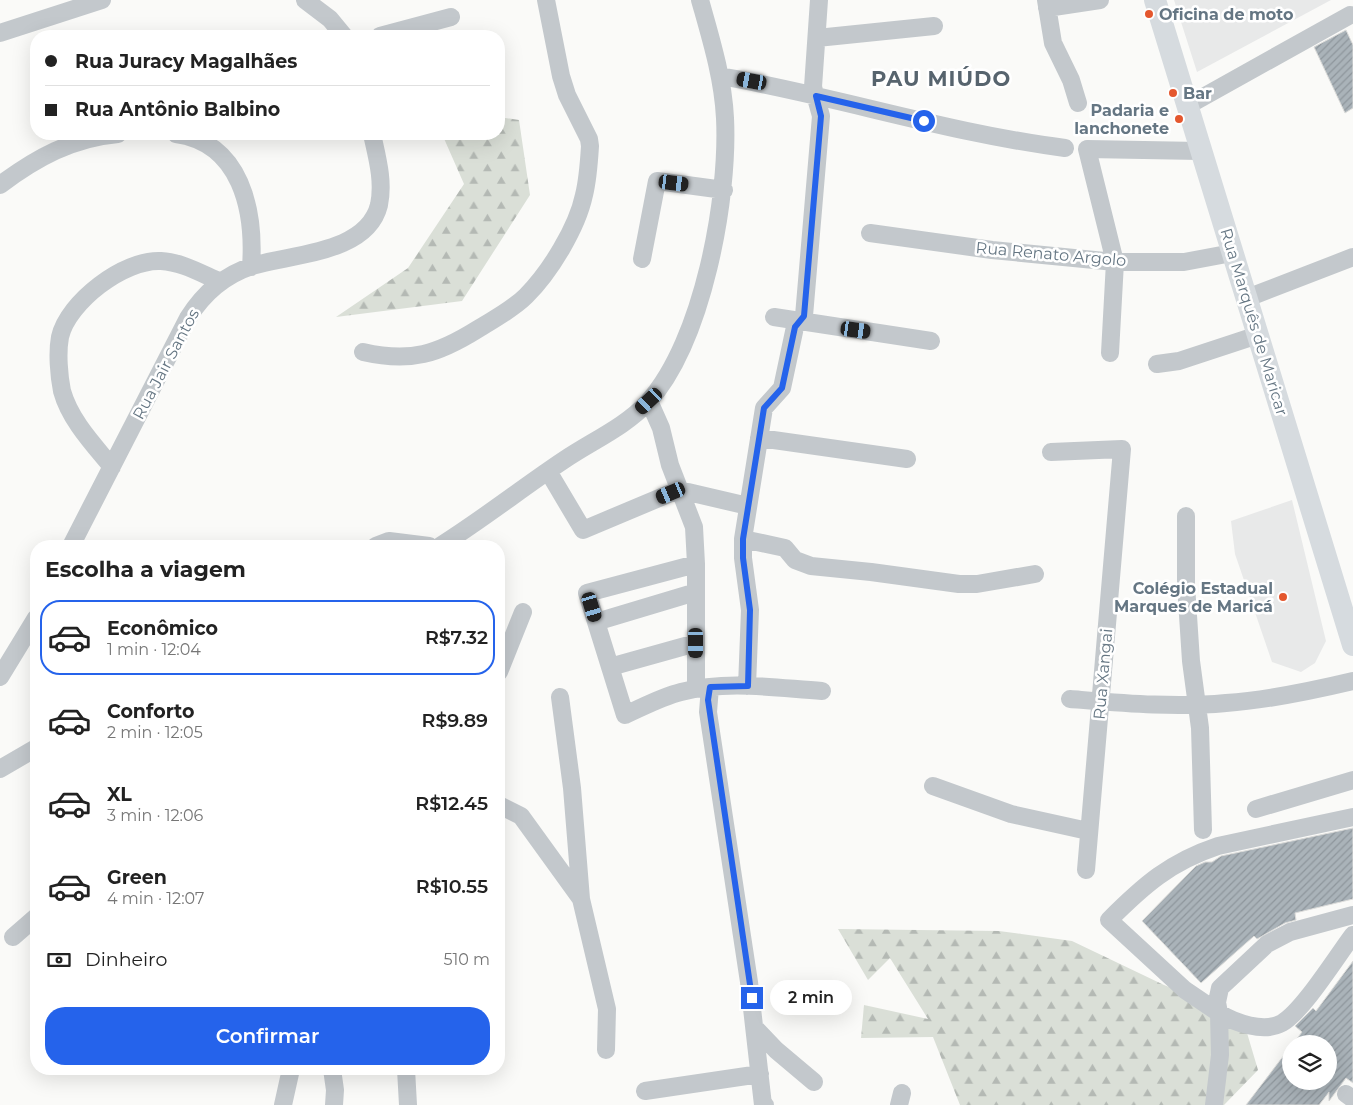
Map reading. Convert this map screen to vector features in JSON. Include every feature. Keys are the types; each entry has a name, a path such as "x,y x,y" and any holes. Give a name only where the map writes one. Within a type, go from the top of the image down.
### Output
{"main road":[{"name":"Rua Marquês de Maricar","path":"1155,0 1353,645"}],"street":[{"path":"0,33 102,0"},
{"path":"363,352 381,356 408,357 423,355 455,343 506,312 525,297 546,272 574,224 584,196 590,146 589,138 567,95 561,76 546,0"},
{"path":"449,540 548,471 631,418 649,401 670,370 696,308 708,268 724,190 725,117 720,76 700,0"},
{"path":"748,686 750,610 743,558 743,539 764,408 784,381 795,327 804,316 821,116 813,86 819,0"},
{"path":"1078,103 1071,80 1053,43 1046,4 1100,0"},
{"path":"314,2 339,30"},
{"path":"1187,106 1350,15"},
{"path":"401,30 451,16"},
{"path":"817,38 934,26"},
{"path":"720,76 816,96 971,133 1065,148"},
{"path":"0,185 21,169 54,150 84,140"},
{"path":"196,140 217,151 229,162 247,202 251,226 251,266"},
{"name":"Rua Jair Santos","path":"74,540 188,318 207,292 251,266 332,247 360,233 372,221 378,206 381,189 373,140"},
{"path":"1110,353 1116,262 1087,150 1200,151"},
{"path":"642,258 657,181 724,190"},
{"name":"Rua Renato Argolo","path":"870,233 992,250 1116,262 1184,262 1232,252"},
{"path":"1247,298 1353,257"},
{"path":"112,467 82,430 71,412 62,390 59,359 60,337 73,314 87,294 103,282 141,264 159,261 176,264 222,282"},
{"path":"774,317 931,341"},
{"path":"1157,364 1179,361 1258,335"},
{"path":"649,401 661,428 670,465 694,527 696,643 755,1028 763,1104 765,1105"},
{"path":"758,438 907,459"},
{"name":"Rua Xangai","path":"1051,452 1122,449 1086,870"},
{"path":"548,471 583,530 671,493 681,492 748,506"},
{"path":"1186,516 1186,585 1191,661 1198,705 1203,830"},
{"path":"743,539 786,548 795,560 811,566 960,584 977,584 1036,574"},
{"path":"696,564 587,593 625,716 667,696 703,688 748,686 822,691"},
{"path":"596,622 696,592"},
{"path":"505,657 523,612"},
{"path":"0,677 30,628"},
{"path":"610,667 696,643"},
{"path":"1070,699 1198,705 1280,696 1353,681"},
{"path":"560,698 572,788 581,899 607,1010 606,1050"},
{"path":"0,769 30,752"},
{"path":"1256,809 1353,780"},
{"path":"933,786 1011,814 1088,831"},
{"path":"505,808 520,816 581,899"},
{"path":"1353,817 1218,846 1198,853 1155,877 1109,920 1185,990 1219,1013 1261,1027 1272,1027 1282,1023 1295,1011 1353,935"},
{"path":"1214,1105 1220,1055 1218,996 1220,988 1267,944 1290,932 1353,915"},
{"path":"13,937 30,922"},
{"path":"755,1028 776,1050 814,1082"},
{"path":"645,1091 760,1074"},
{"path":"283,1105 290,1075"},
{"path":"333,1075 335,1090 334,1105"},
{"path":"406,1075 408,1105"}],"shaded area":[{"path":"1174,0 1331,0 1197,72"},
{"name":"Colégio Estadual Marques de Maricá","path":"1292,500 1326,641 1315,663 1301,672 1272,662 1235,554 1231,521"}],"green space":[{"path":"505,118 519,120 530,195 462,301 336,317 408,268 464,184 445,140 505,140"},
{"path":"838,929 999,931 1072,941 1164,985 1242,1016 1258,1070 1224,1105 960,1105 933,1037 861,1038 864,1005 928,1019 890,958 868,980"}],"building":[{"path":"1346,30 1353,45 1353,108 1345,113 1314,47"},
{"path":"1353,828 1353,899 1295,913 1296,920 1285,923 1257,939 1254,936 1201,983 1142,921 1196,866 1205,862 1212,862 1221,856"},
{"path":"1353,961 1353,1083 1346,1078 1329,1101 1329,1092 1319,1105 1246,1105 1282,1058 1282,1090 1337,1090 1337,1035 1300,1035 1302,1032 1295,1026 1313,1008 1316,1011"}],"place":[{"name":"Oficina de moto","path":"1149,14"},
{"name":"Bar","path":"1173,93"},
{"name":"Padaria e lanchonete","path":"1179,119"},
{"name":"Colégio Estadual Marques de Maricá","path":"1283,597"}],"district":[{"name":"PAU MIÚDO","path":"941,78"}],"route":[{"path":"752,998 708,712 708,700 710,687 748,686 750,610 743,558 743,539 764,408 767,402 782,388 795,327 804,316 821,116 816,96 924,121"}]}
